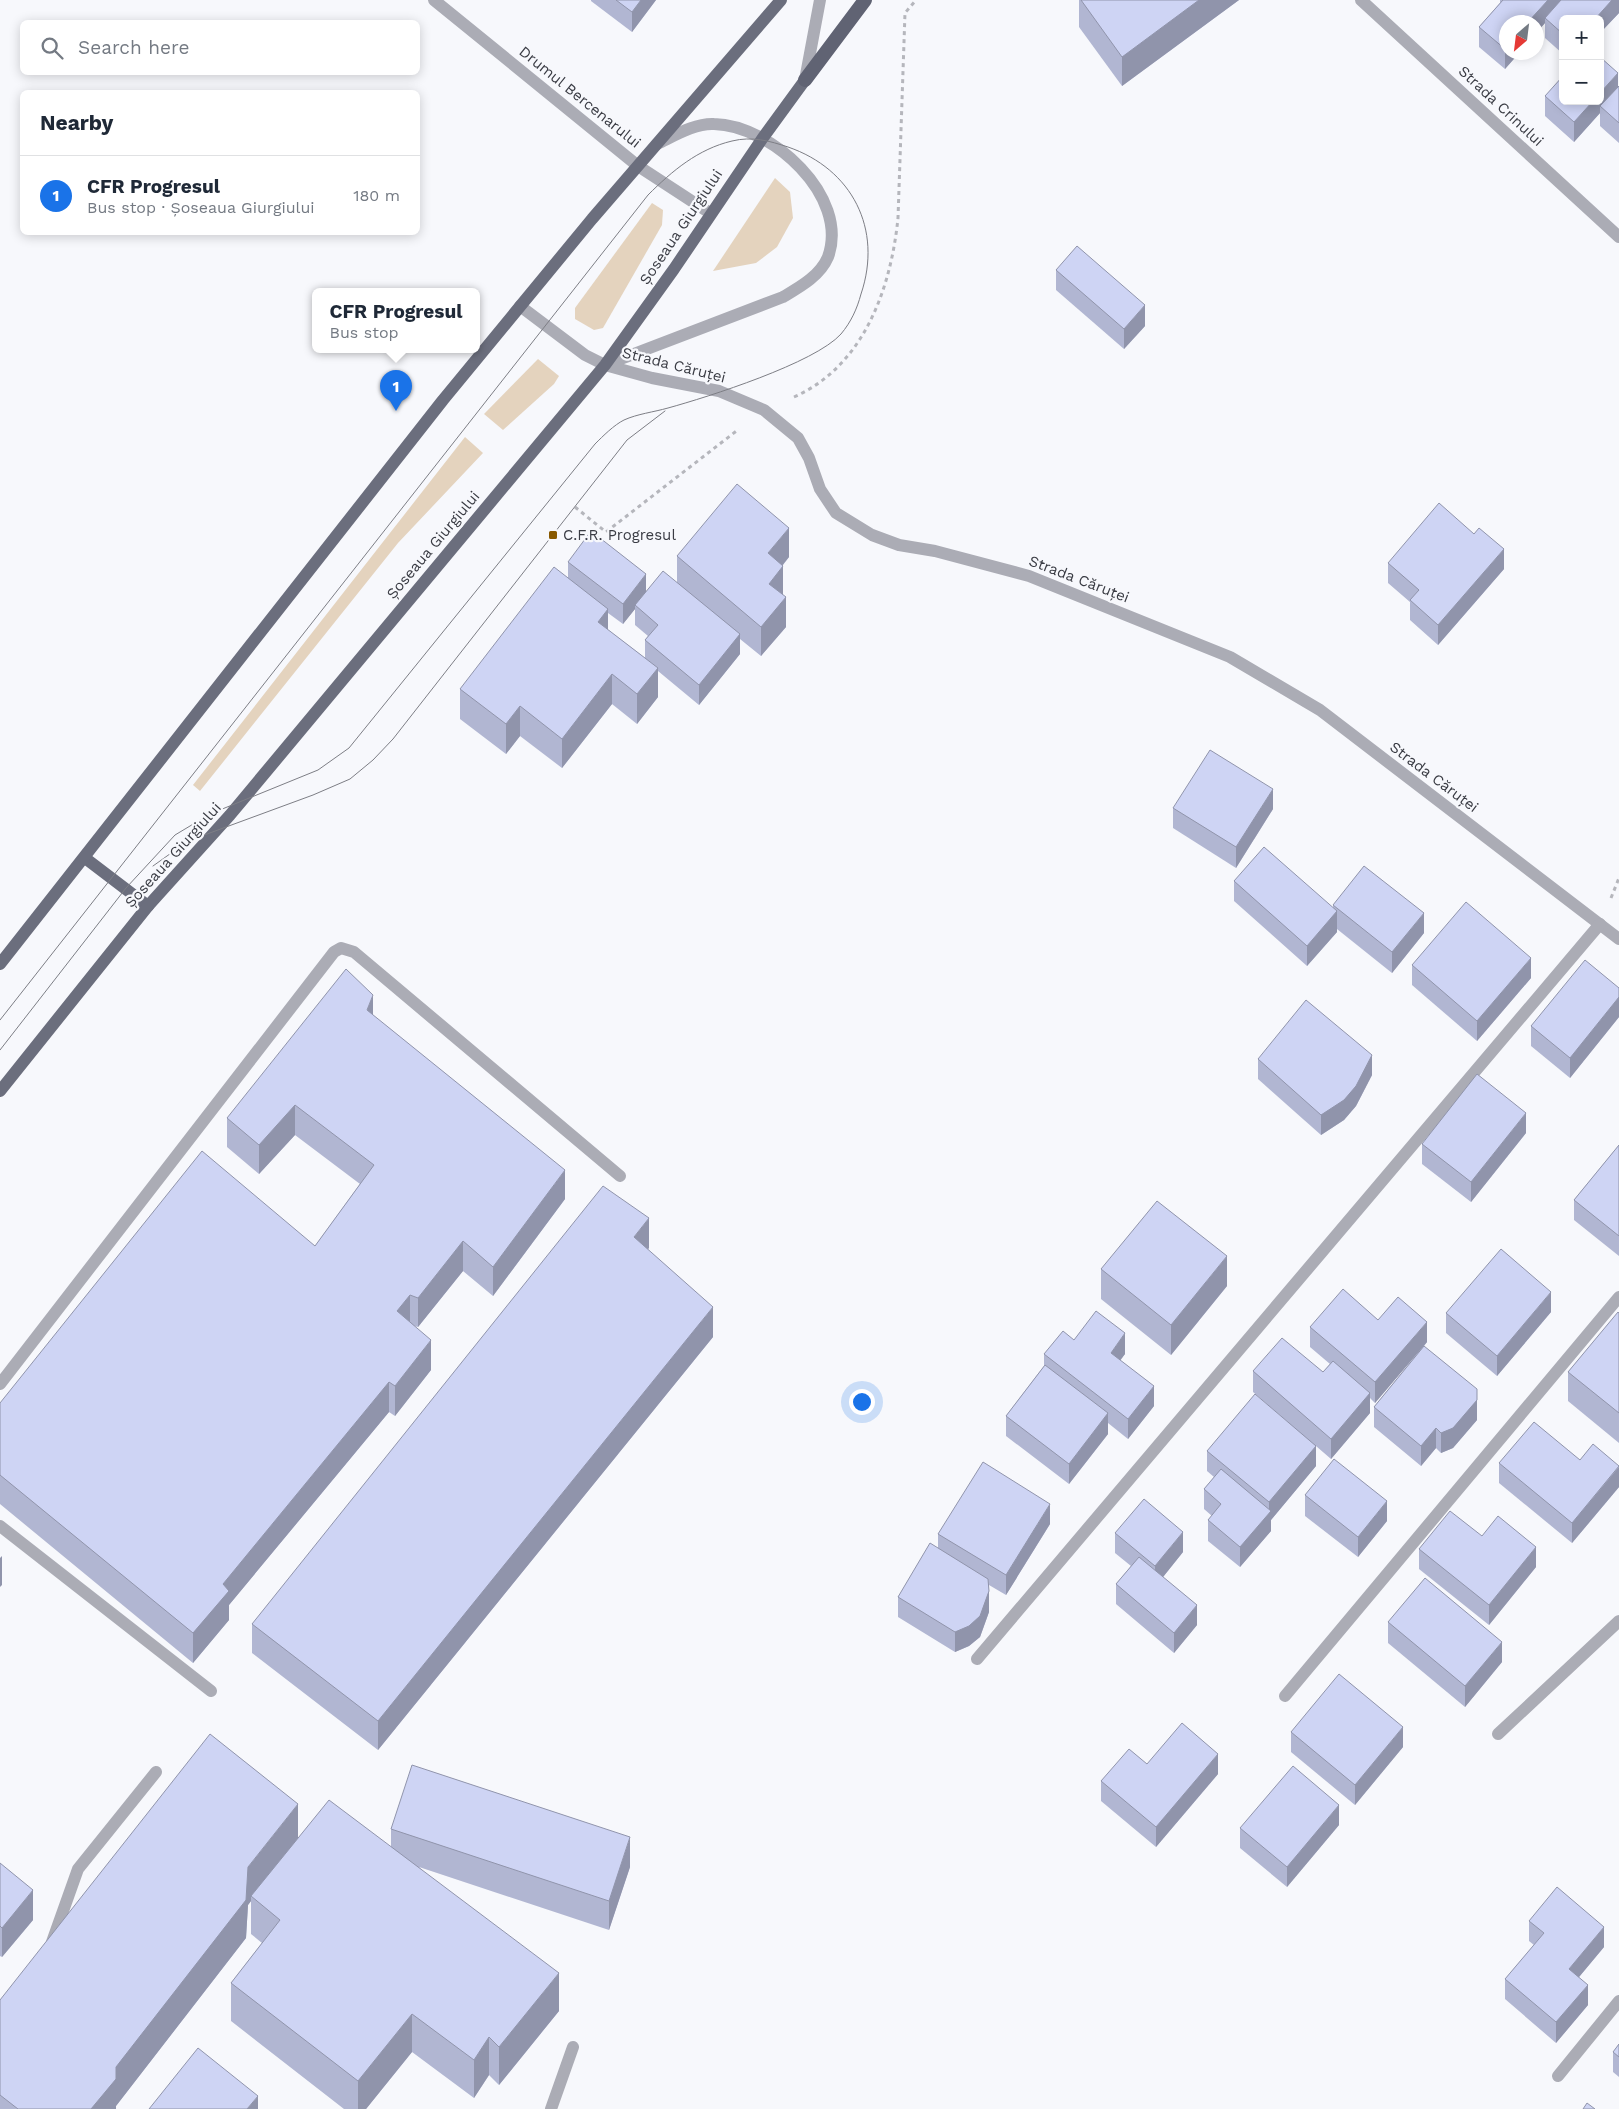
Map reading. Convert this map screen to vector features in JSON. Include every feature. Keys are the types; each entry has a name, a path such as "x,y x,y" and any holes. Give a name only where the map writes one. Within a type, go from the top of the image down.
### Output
{"highway":[{"name":"Șoseaua Giurgiului","path":"805,80 865,0"}],"main road":[{"path":"0,964 432,414 638,166 781,0"},
{"name":"Șoseaua Giurgiului","path":"0,1091 148,906 230,815 605,365 805,80"},
{"path":"85,858 148,906"}],"street":[{"name":"Drumul Bercenarului","path":"434,0 638,166 710,213"},
{"path":"805,80 820,0"},
{"name":"Strada Crinului","path":"1362,0 1619,237"},
{"path":"605,365 783,297 809,282 827,259 833,236 830,214 818,188 794,162 762,139 740,127 712,123 682,132 657,144"},
{"name":"Strada Căruței","path":"520,306 586,355 605,365 652,378 719,391 764,410 798,438 809,458 820,489 836,513 872,536 899,545 935,551 1029,576 1230,657 1320,710 1619,939"},
{"path":"977,1659 1600,924"},
{"path":"0,1384 334,952 341,948 354,952 620,1176"},
{"path":"1285,1696 1619,1297"},
{"path":"0,1526 211,1691"},
{"path":"1498,1734 1619,1621"},
{"path":"44,1954 51,1946 78,1869 156,1772"},
{"path":"1558,2076 1619,2001"},
{"path":"551,2109 573,2047"}],"shaded area":[{"path":"775,178 790,192 793,218 777,247 756,263 713,271"},
{"path":"652,203 663,210 662,225 603,328 594,330 575,319 575,308"},
{"path":"538,359 559,376 554,384 503,430 484,414"},
{"path":"465,437 483,453 398,543 200,791 193,785"}],"building":[{"path":"616,0 641,0 632,12"},
{"path":"1081,0 1199,0 1122,57"},
{"path":"1503,0 1548,0 1534,15 1499,15 1499,44 1479,27"},
{"path":"1561,0 1612,0 1599,15 1559,15 1559,30 1545,18"},
{"path":"1604,61 1618,73 1604,89"},
{"path":"1559,80 1559,105 1589,105 1574,122 1545,96"},
{"path":"1619,86 1619,123 1600,106 1604,105 1604,102"},
{"path":"1077,246 1145,305 1124,329 1056,270"},
{"path":"737,484 789,528 768,553 783,566 769,584 786,597 761,627 677,556"},
{"path":"1439,503 1474,534 1479,528 1504,549 1438,625 1410,600 1419,590 1388,563"},
{"path":"591,531 646,574 623,604 568,562"},
{"path":"554,567 608,609 598,622 658,668 637,694 612,674 562,739 520,706 506,724 460,689"},
{"path":"663,571 740,634 699,685 645,640 658,625 635,605"},
{"path":"1210,750 1273,789 1236,847 1173,808"},
{"path":"1264,847 1337,911 1307,946 1234,881"},
{"path":"1364,866 1424,913 1392,952 1333,905"},
{"path":"1466,902 1531,958 1477,1021 1412,965"},
{"path":"1585,960 1619,988 1619,997 1570,1058 1531,1026"},
{"path":"346,969 373,995 367,1010 565,1170 493,1267 463,1241 418,1298 410,1295 397,1311 431,1340 395,1386 389,1382 223,1584 229,1591 193,1633 0,1475 0,1403 202,1151 315,1246 374,1165 295,1105 259,1145 227,1118"},
{"path":"1306,1000 1372,1055 1356,1086 1344,1100 1321,1115 1258,1059"},
{"path":"1477,1074 1526,1113 1471,1182 1422,1144"},
{"path":"1619,1145 1619,1236 1574,1200"},
{"path":"603,1186 649,1218 634,1237 713,1307 378,1721 252,1624"},
{"path":"1157,1201 1227,1256 1171,1325 1101,1269"},
{"path":"1501,1249 1551,1292 1497,1356 1446,1313"},
{"path":"1343,1289 1378,1320 1398,1297 1427,1322 1375,1382 1310,1327"},
{"path":"1096,1311 1125,1333 1111,1353 1154,1386 1128,1419 1044,1354 1063,1331 1074,1340"},
{"path":"1619,1313 1619,1413 1568,1372"},
{"path":"1282,1338 1323,1372 1333,1361 1370,1393 1331,1439 1253,1371"},
{"path":"1424,1346 1477,1389 1477,1400 1453,1428 1441,1433 1436,1428 1421,1446 1374,1407"},
{"path":"1045,1365 1108,1413 1069,1464 1006,1416"},
{"path":"1255,1394 1316,1446 1269,1502 1207,1451"},
{"path":"1534,1422 1580,1460 1593,1444 1619,1466 1572,1523 1499,1463"},
{"path":"1334,1459 1387,1501 1358,1537 1305,1495"},
{"path":"983,1462 1050,1504 1006,1575 938,1534"},
{"path":"1221,1469 1271,1511 1240,1547 1208,1520 1221,1504 1204,1489"},
{"path":"1144,1499 1183,1532 1155,1566 1115,1533"},
{"path":"1450,1511 1482,1536 1498,1516 1536,1547 1489,1605 1419,1549"},
{"path":"930,1543 988,1579 989,1591 980,1616 969,1626 955,1632 898,1597"},
{"path":"1139,1557 1197,1605 1174,1633 1116,1584"},
{"path":"1425,1578 1502,1642 1465,1686 1388,1622"},
{"path":"1339,1674 1403,1727 1355,1785 1291,1732"},
{"path":"1182,1723 1218,1754 1156,1827 1101,1781 1129,1749 1147,1764"},
{"path":"210,1734 298,1804 248,1867 246,1900 116,2067 116,2079 91,2109 18,2109 0,2095 0,2000"},
{"path":"412,1765 630,1837 609,1901 391,1829"},
{"path":"1293,1766 1339,1805 1287,1867 1240,1828"},
{"path":"329,1800 559,1973 499,2047 489,2037 474,2060 412,2014 358,2081 231,1983 280,1920 251,1896"},
{"path":"0,1863 33,1890 2,1928 0,1926"},
{"path":"1557,1887 1604,1927 1569,1969 1588,1985 1556,2022 1505,1979 1544,1933 1529,1921"},
{"path":"1619,2044 1619,2057 1613,2052"},
{"path":"198,2048 258,2096 247,2109 149,2109"},
{"path":"1587,2103 1595,2109 1583,2109"}],"tram line":[{"path":"0,1020 648,195 676,169 697,155 708,149 739,140 761,140 788,147 810,157 830,170 845,186 857,204 864,225 868,247 867,270 856,310 841,334 828,345 809,356 760,378 708,396 629,418 620,422 609,431 595,444 349,748 318,770 210,814 175,835 126,888 0,1050"},
{"path":"153,866 188,841 313,795 350,779 373,760 393,739 627,440 665,411"}],"place":[{"name":"CFR Progresul","path":"396,411"},
{"name":"C.F.R. Progresul","path":"553,535"}]}
